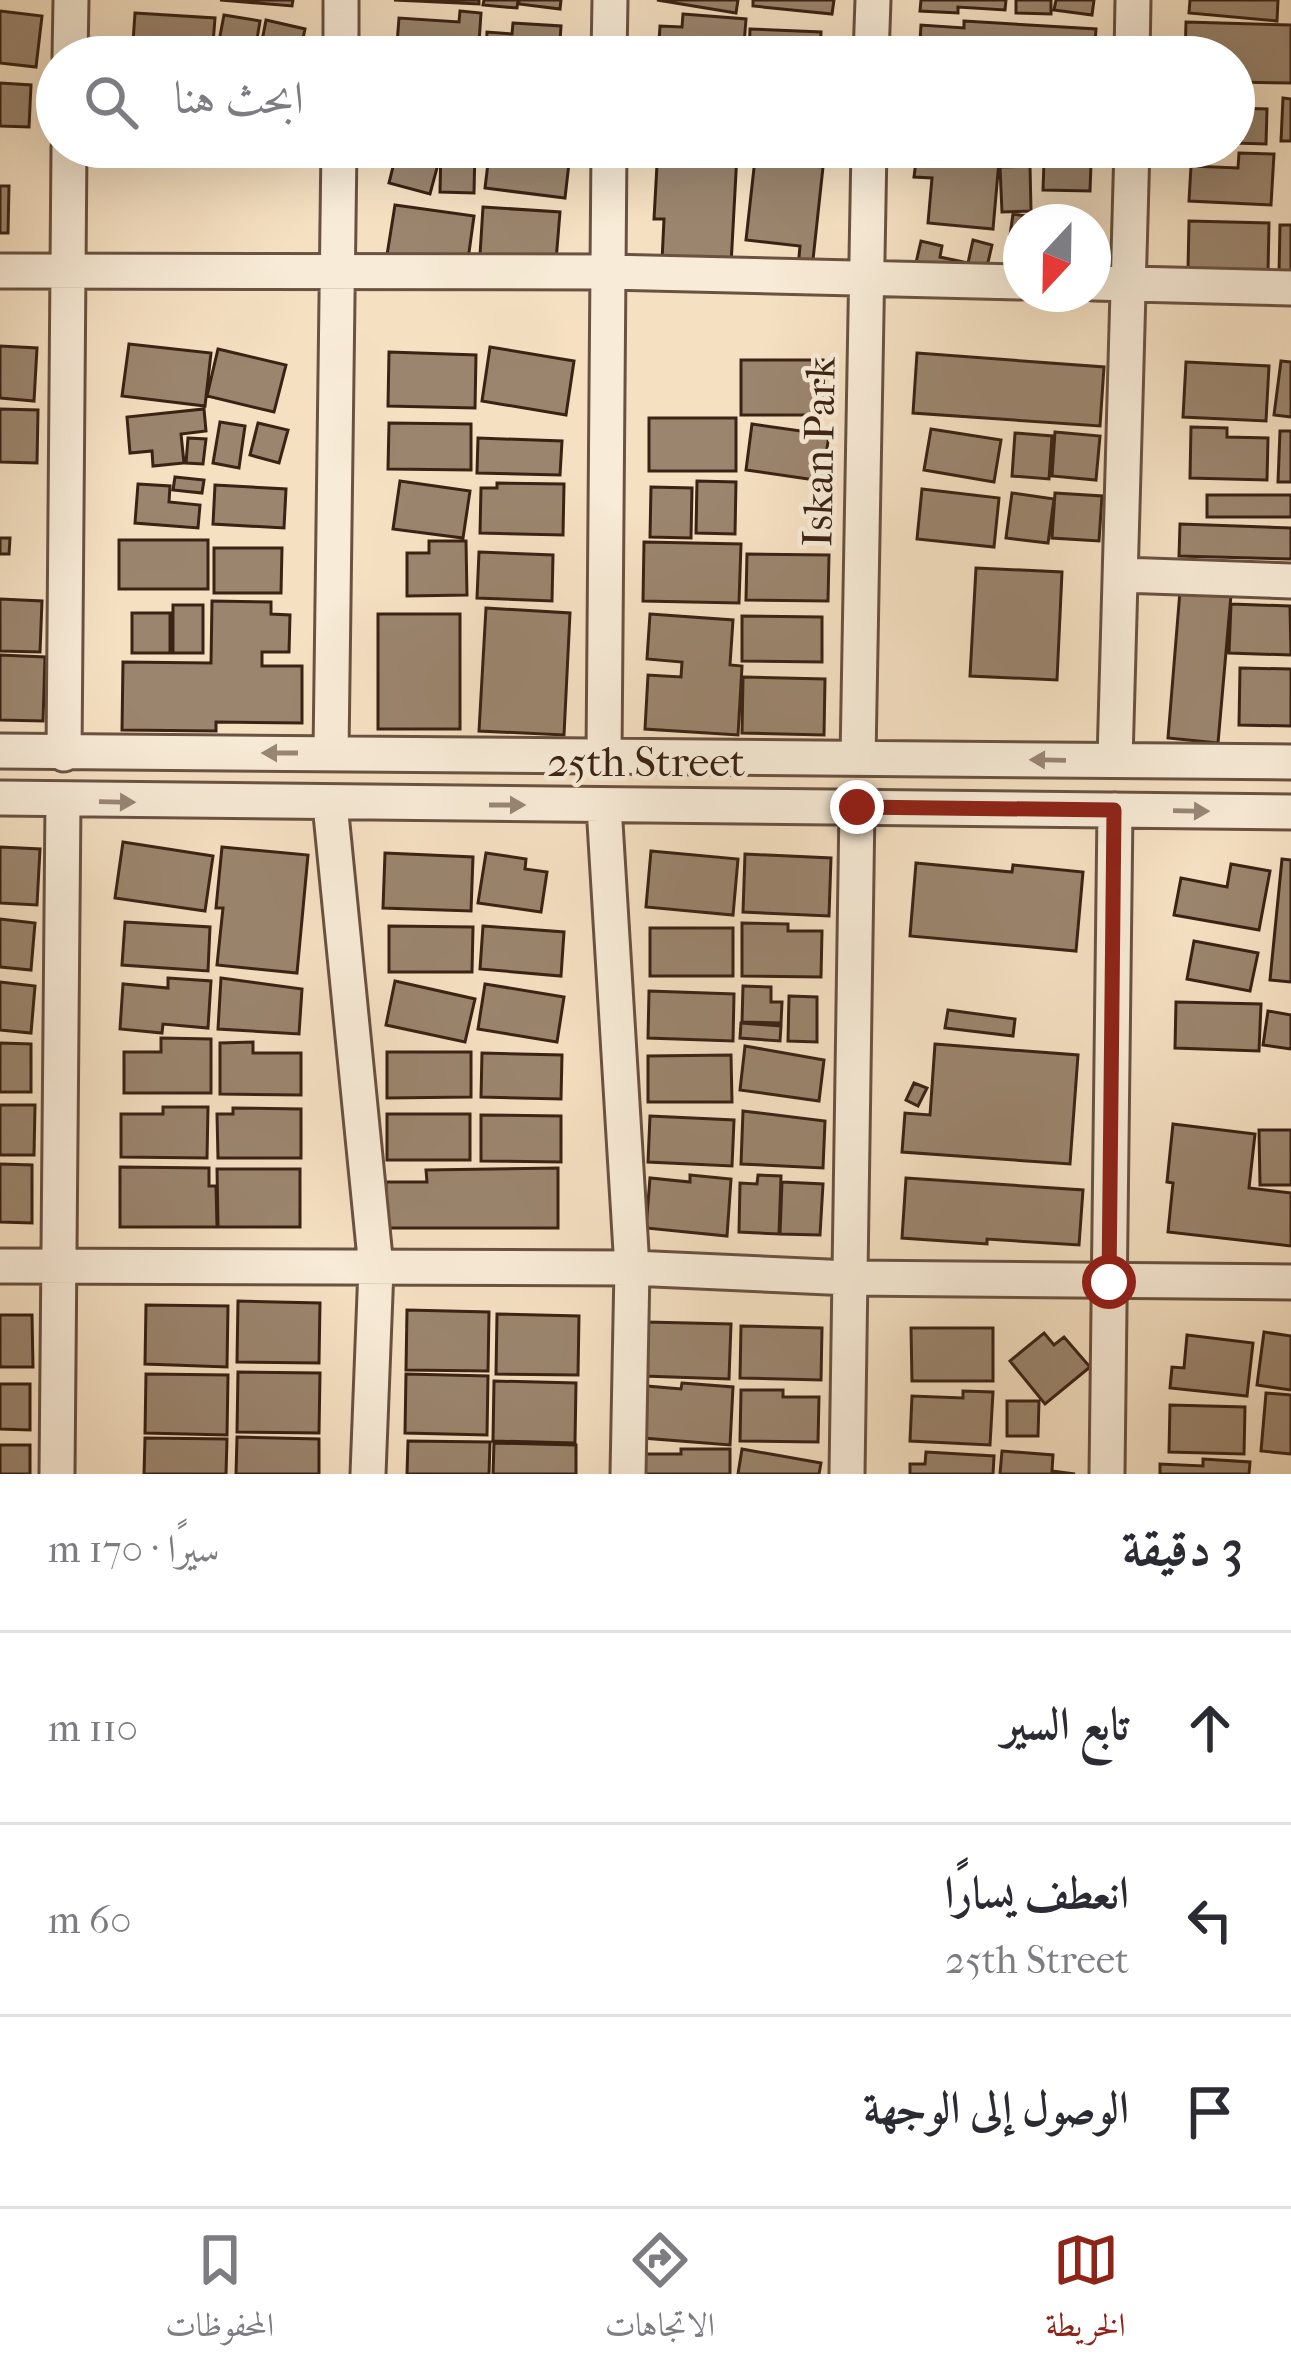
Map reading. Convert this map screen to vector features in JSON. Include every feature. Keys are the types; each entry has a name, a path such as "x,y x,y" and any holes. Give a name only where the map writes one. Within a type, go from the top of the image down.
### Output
{"street":[{"path":"70,0 70,36"},
{"path":"341,0 341,36"},
{"path":"609,36 610,0"},
{"path":"871,36 872,0"},
{"path":"1132,36 1133,0"},
{"path":"64,754 69,168"},
{"path":"331,753 339,168"},
{"path":"604,755 609,168"},
{"name":"Iskan Park","path":"858,758 868,168"},
{"path":"1115,760 1132,168"},
{"path":"0,272 608,272 1003,281"},
{"path":"1111,283 1291,288"},
{"path":"1121,575 1291,581"},
{"name":"25th Street","path":"0,752 1291,762"},
{"name":"25th Street","path":"0,799 1291,812"},
{"path":"58,1474 63,801"},
{"path":"330,804 376,1268 368,1474"},
{"path":"604,806 632,1268 628,1474"},
{"path":"848,1474 857,807"},
{"path":"1107,1474 1114,810"},
{"path":"0,1266 632,1268 850,1278 1291,1282"}],"building":[{"path":"220,0 293,0 292,6"},
{"path":"394,0 479,0 479,4"},
{"path":"484,0 518,0 517,8 483,5"},
{"path":"519,0 561,0 560,9 519,4"},
{"path":"657,0 738,0 736,13"},
{"path":"753,0 834,0 832,14 753,6"},
{"path":"921,0 1006,0 1005,10 958,7 958,13 920,11"},
{"path":"1016,0 1051,0 1051,14 1016,13"},
{"path":"1056,0 1094,0 1092,15 1054,10"},
{"path":"1190,0 1278,0 1277,21 1189,13"},
{"path":"0,11 42,16 36,36 36,67 0,63"},
{"path":"460,11 481,13 479,36 398,36 399,18 459,22"},
{"path":"135,13 215,18 214,36 133,36"},
{"path":"683,14 746,19 745,36 659,36 660,26 682,27"},
{"path":"224,15 260,21 258,36 220,36"},
{"path":"266,20 305,29 304,36 263,36"},
{"path":"964,21 1096,29 1096,36 920,36 921,25 964,28"},
{"path":"1186,22 1291,25 1291,83 1255,82 1255,36 1186,36"},
{"path":"513,23 561,26 560,36 487,36 487,32 512,34"},
{"path":"750,29 821,32 821,36 750,36"},
{"path":"0,83 31,85 29,127 0,126"},
{"path":"1283,98 1291,99 1291,141 1281,141"},
{"path":"1255,109 1267,109 1266,144 1255,144"},
{"path":"1255,153 1274,154 1271,205 1189,201 1191,168 1255,168"},
{"path":"393,168 437,168 430,194 389,183"},
{"path":"441,168 475,168 474,193 440,192"},
{"path":"487,168 568,168 565,198 485,188"},
{"path":"657,168 736,168 731,265 662,261 664,219 654,219"},
{"path":"754,168 823,168 812,269 798,268 800,246 746,240"},
{"path":"915,168 998,168 993,229 928,223 932,178 914,177"},
{"path":"1000,168 1030,168 1031,204 1003,204 1003,212"},
{"path":"1044,168 1091,168 1090,191 1043,190"},
{"path":"0,186 9,186 8,233 0,233"},
{"path":"395,205 474,216 467,267 387,255"},
{"path":"483,207 560,212 556,261 480,255"},
{"path":"1189,221 1269,223 1268,272 1188,270"},
{"path":"1280,225 1291,225 1291,275 1279,274"},
{"path":"973,240 992,245 986,271 915,267 921,241 942,246 940,257 968,263"},
{"path":"129,344 211,353 205,406 122,396"},
{"path":"0,346 37,348 34,401 0,398"},
{"path":"490,347 574,361 566,415 482,401"},
{"path":"218,349 286,365 274,412 207,396"},
{"path":"389,352 476,355 475,408 388,406"},
{"path":"917,353 1104,367 1100,426 913,413"},
{"path":"741,360 823,360 824,415 741,415"},
{"path":"1281,361 1291,362 1291,417 1274,415"},
{"path":"1186,362 1269,366 1266,421 1183,417"},
{"path":"0,409 38,410 37,463 0,462"},
{"path":"204,409 206,431 181,434 184,463 153,466 152,451 130,453 127,417"},
{"path":"649,418 736,418 736,471 649,471"},
{"path":"220,422 245,426 239,468 213,463"},
{"path":"258,423 288,430 279,463 250,455"},
{"path":"389,423 471,424 471,470 388,469"},
{"path":"752,424 829,435 822,481 746,470"},
{"path":"1191,427 1227,428 1227,437 1268,438 1267,480 1190,478"},
{"path":"931,429 1001,440 994,482 924,470"},
{"path":"1280,431 1291,431 1291,482 1278,482"},
{"path":"1055,432 1100,436 1096,480 1052,476"},
{"path":"1015,433 1052,436 1049,479 1012,476"},
{"path":"188,438 206,439 203,464 186,463"},
{"path":"478,438 562,441 560,475 477,473"},
{"path":"175,477 204,480 202,493 173,490"},
{"path":"400,481 470,491 463,538 393,529"},
{"path":"697,481 736,482 735,534 696,533"},
{"path":"497,483 564,484 563,535 480,533 481,488 497,488"},
{"path":"138,484 170,486 169,502 200,505 198,528 135,523"},
{"path":"215,485 286,489 284,528 213,524"},
{"path":"651,487 692,488 691,538 650,537"},
{"path":"922,489 999,498 994,547 917,539"},
{"path":"1012,493 1054,499 1048,543 1006,538"},
{"path":"1055,493 1102,496 1099,541 1052,538"},
{"path":"1207,495 1291,495 1291,517 1207,517"},
{"path":"1180,524 1291,528 1291,559 1179,556"},
{"path":"0,538 10,538 9,554 0,554"},
{"path":"119,540 208,540 208,589 119,589"},
{"path":"429,541 466,541 467,595 407,596 407,553 429,553"},
{"path":"644,542 741,544 739,603 643,601"},
{"path":"214,548 282,548 281,593 214,593"},
{"path":"479,552 553,555 552,601 477,598"},
{"path":"747,554 829,555 828,601 746,600"},
{"path":"976,568 1062,572 1057,680 970,676"},
{"path":"1180,591 1231,595 1218,743 1168,738"},
{"path":"0,599 42,601 40,652 0,651"},
{"path":"212,601 271,602 271,614 290,615 289,652 262,652 262,666 302,666 302,723 216,722 216,731 122,730 123,662 211,663"},
{"path":"1231,604 1290,606 1291,655 1229,653"},
{"path":"173,605 203,605 203,653 173,653"},
{"path":"486,608 570,613 564,735 479,731"},
{"path":"132,613 170,613 170,653 132,653"},
{"path":"378,614 460,614 460,729 378,729"},
{"path":"650,614 733,620 730,665 742,666 738,735 645,729 648,675 681,677 682,662 647,659"},
{"path":"742,616 822,617 822,662 742,661"},
{"path":"0,655 45,657 43,721 0,720"},
{"path":"1240,668 1291,669 1291,726 1239,725"},
{"path":"743,677 825,679 824,735 742,733"},
{"path":"123,842 213,856 205,911 115,898"},
{"path":"0,847 40,849 37,905 0,903"},
{"path":"222,847 308,855 297,973 217,965"},
{"path":"651,851 738,859 733,915 646,907"},
{"path":"385,853 473,857 471,911 383,908"},
{"path":"486,853 526,859 525,869 547,872 541,912 478,903"},
{"path":"745,854 831,858 829,916 743,912"},
{"path":"1282,859 1291,860 1291,982 1270,980"},
{"path":"916,863 1012,872 1013,865 1083,872 1076,951 910,936"},
{"path":"1231,864 1270,871 1259,930 1174,915 1181,878 1227,887"},
{"path":"0,919 35,923 31,970 0,967"},
{"path":"125,922 210,927 208,971 122,965"},
{"path":"742,923 822,931 821,977 742,976"},
{"path":"389,926 473,927 472,972 389,972"},
{"path":"483,926 564,932 561,976 480,969"},
{"path":"650,928 733,928 733,976 650,976"},
{"path":"1194,941 1258,953 1250,991 1187,979"},
{"path":"168,978 211,981 208,1028 163,1024 162,1033 120,1029 123,984 168,988"},
{"path":"221,978 302,989 299,1034 218,1029"},
{"path":"395,981 475,999 465,1042 386,1025"},
{"path":"0,982 35,986 31,1033 0,1030"},
{"path":"485,984 564,997 557,1042 478,1029"},
{"path":"743,986 771,987 771,1002 782,1002 781,1023 742,1022"},
{"path":"649,991 734,994 733,1041 648,1038"},
{"path":"789,996 817,997 817,1042 788,1041"},
{"path":"1176,1002 1261,1004 1259,1051 1175,1048"},
{"path":"948,1010 1015,1019 1013,1036 945,1028"},
{"path":"1268,1011 1291,1015 1291,1049 1263,1045"},
{"path":"741,1023 781,1026 780,1041 740,1038"},
{"path":"161,1038 211,1039 211,1093 124,1093 124,1052 161,1052"},
{"path":"253,1042 253,1053 301,1053 301,1095 220,1094 220,1043"},
{"path":"0,1043 31,1044 31,1092 0,1092"},
{"path":"935,1044 1078,1055 1070,1164 902,1152 905,1113 930,1115"},
{"path":"745,1046 824,1060 819,1101 740,1090"},
{"path":"387,1052 471,1052 471,1097 387,1098"},
{"path":"482,1053 562,1055 561,1099 481,1097"},
{"path":"731,1055 732,1102 648,1102 648,1056"},
{"path":"914,1083 927,1088 918,1106 906,1100"},
{"path":"0,1105 35,1105 34,1155 0,1155"},
{"path":"163,1107 208,1107 207,1158 121,1157 121,1114 163,1114"},
{"path":"233,1108 301,1109 301,1158 218,1158 217,1114 233,1114"},
{"path":"743,1111 825,1121 823,1168 741,1164"},
{"path":"387,1114 470,1114 470,1160 387,1160"},
{"path":"481,1115 561,1116 561,1162 481,1161"},
{"path":"650,1116 734,1120 732,1166 648,1162"},
{"path":"1173,1124 1255,1134 1249,1188 1291,1193 1291,1246 1168,1232"},
{"path":"1259,1130 1291,1130 1291,1185 1260,1185"},
{"path":"0,1164 32,1165 32,1223 0,1222"},
{"path":"120,1167 209,1168 209,1186 216,1186 217,1227 120,1227"},
{"path":"558,1168 558,1228 387,1228 386,1182 427,1182 426,1170"},
{"path":"217,1169 300,1169 300,1227 218,1227"},
{"path":"690,1175 731,1179 727,1236 646,1228 650,1178 690,1182"},
{"path":"758,1175 781,1176 779,1234 739,1232 740,1183 757,1184"},
{"path":"906,1178 1083,1190 1079,1245 902,1238"},
{"path":"782,1182 823,1184 820,1235 780,1234"},
{"path":"238,1301 320,1303 319,1363 237,1362"},
{"path":"146,1305 228,1306 227,1367 145,1364"},
{"path":"407,1310 489,1312 488,1371 406,1370"},
{"path":"497,1314 579,1316 578,1375 496,1374"},
{"path":"0,1315 32,1315 33,1367 0,1367"},
{"path":"646,1322 731,1324 729,1379 644,1376"},
{"path":"741,1326 822,1328 821,1380 740,1378"},
{"path":"911,1328 993,1328 993,1381 912,1381"},
{"path":"1264,1332 1291,1336 1291,1390 1257,1385"},
{"path":"1044,1333 1054,1345 1064,1337 1090,1367 1045,1404 1010,1361"},
{"path":"1187,1335 1253,1343 1247,1396 1170,1388 1172,1367 1184,1368"},
{"path":"238,1372 320,1373 319,1433 237,1432"},
{"path":"146,1374 228,1375 227,1435 145,1433"},
{"path":"406,1374 488,1376 487,1435 405,1433"},
{"path":"494,1381 576,1383 575,1443 493,1441"},
{"path":"682,1383 733,1387 730,1445 643,1438 646,1386 681,1389"},
{"path":"0,1384 30,1384 30,1430 0,1429"},
{"path":"741,1390 783,1390 783,1397 819,1397 818,1442 740,1441"},
{"path":"963,1391 993,1392 990,1445 910,1441 912,1396 963,1398"},
{"path":"1266,1393 1291,1395 1291,1454 1261,1451"},
{"path":"1007,1401 1039,1401 1038,1436 1007,1436"},
{"path":"1170,1405 1245,1407 1244,1454 1169,1452"},
{"path":"237,1437 319,1439 319,1474 236,1474"},
{"path":"145,1438 227,1439 226,1474 144,1474"},
{"path":"408,1441 490,1442 489,1474 407,1474"},
{"path":"494,1443 576,1445 576,1474 493,1474"},
{"path":"0,1445 30,1445 30,1474 0,1474"},
{"path":"681,1449 730,1449 730,1474 643,1474 644,1454 681,1454"},
{"path":"742,1449 821,1463 819,1474 738,1474"},
{"path":"1002,1451 1053,1455 1052,1471 1075,1474 1000,1474"},
{"path":"926,1452 994,1456 993,1474 910,1474 910,1464 925,1464"},
{"path":"1203,1459 1250,1462 1249,1474 1160,1474 1160,1464 1203,1466"}],"route":[{"path":"857,807 1114,810 1109,1282"}]}
